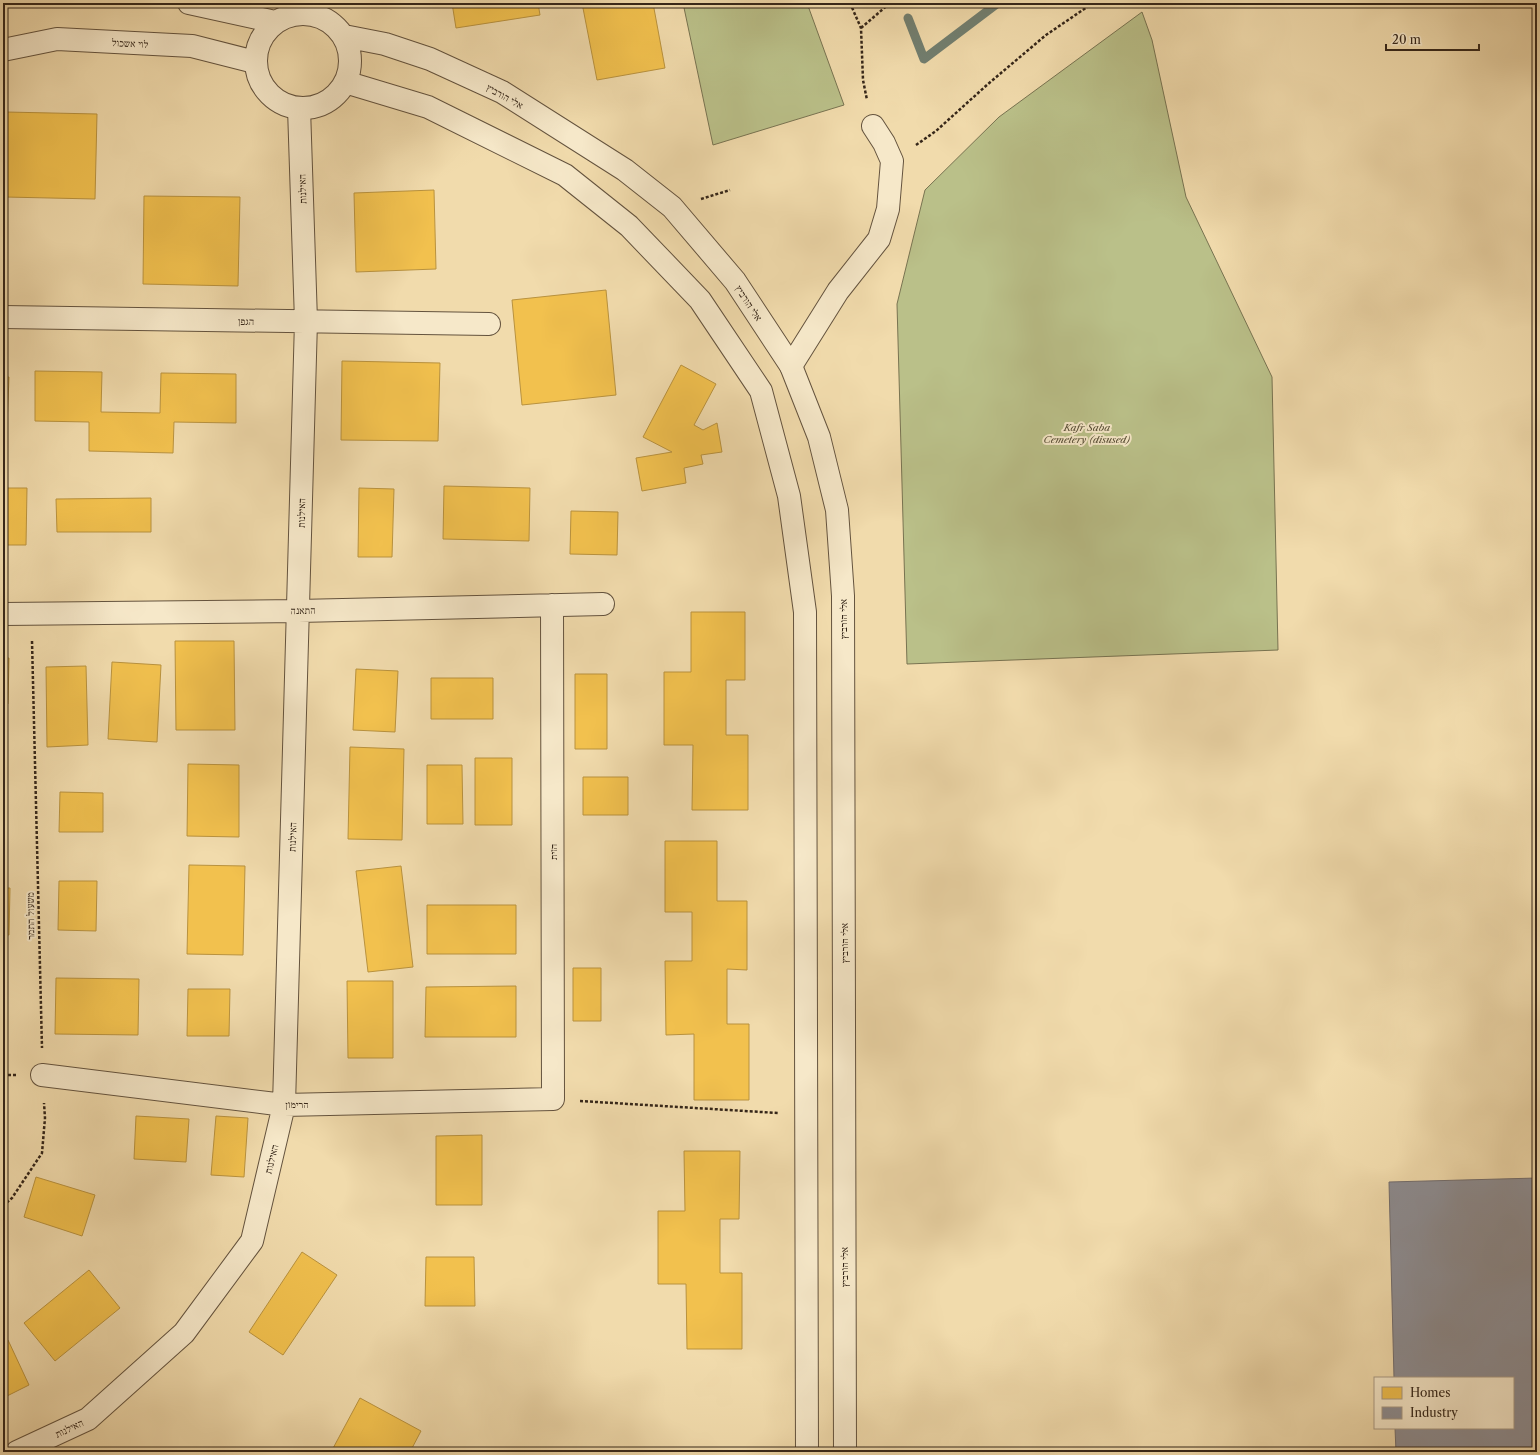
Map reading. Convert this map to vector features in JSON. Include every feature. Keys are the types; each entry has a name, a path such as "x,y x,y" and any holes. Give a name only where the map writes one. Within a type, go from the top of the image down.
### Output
{"street":[{"path":"188,3 275,22"},
{"path":"326,11 344,36 349,51 350,67 345,82 337,93 326,102 313,107 299,108 286,105 274,99 264,89 258,76 255,62 257,47 264,33 275,22 289,15 304,13 320,16 326,11"},
{"name":"אלי הורביץ","path":"344,36 384,44 430,59 502,92 625,170 672,208 735,281 791,366 819,437 837,510 843,596 845,1452"},
{"name":"לוי אשכול","path":"3,50 57,39 192,46 255,62"},
{"path":"345,82 428,107 565,175 629,226 700,300 761,391 789,496 805,612 807,1452"},
{"name":"האילנות","path":"17,1452 88,1419 184,1333 252,1241 284,1105 306,321 299,108"},
{"path":"791,366 838,291 879,239 888,209 892,161 884,143 873,126"},
{"name":"הגפן","path":"3,317 489,324"},
{"name":"התאנה","path":"3,614 298,611 603,604"},
{"name":"הזית","path":"552,605 553,1099"},
{"name":"הרימון","path":"42,1075 284,1105 553,1099"}],"path":[{"path":"850,3 861,28 863,80 873,126"},
{"path":"861,28 890,3"},
{"path":"892,161 936,131 988,84 1046,35 1093,3"},
{"name":"משעול התמר","path":"3,1206 12,1198 42,1153 45,1118 42,1075 31,613"},
{"path":"553,1099 806,1114"}],"green space":[{"path":"683,3 807,3 844,105 713,145"},
{"name":"Kafr Saba Cemetery (disused)","path":"1142,12 1152,40 1186,197 1272,377 1278,650 907,664 897,304 925,190 999,117"}],"building: Homes":[{"path":"452,3 538,3 540,15 456,28"},
{"path":"582,3 653,3 665,68 597,80"},
{"path":"6,112 97,114 95,199 5,197"},
{"path":"434,190 436,269 356,272 354,193"},
{"path":"144,196 240,197 238,286 143,284"},
{"path":"606,290 616,395 522,405 512,300"},
{"path":"342,361 440,363 438,441 341,440"},
{"path":"681,365 716,384 694,425 703,430 717,423 722,452 701,455 703,464 684,468 686,483 642,491 636,458 672,452 643,437"},
{"path":"35,371 102,372 101,412 160,413 161,373 236,374 236,423 174,422 173,453 89,451 89,422 35,421"},
{"path":"3,377 9,377 7,426 3,426"},
{"path":"444,486 530,488 529,541 443,539"},
{"path":"3,488 27,488 26,545 3,545"},
{"path":"359,488 394,489 392,557 358,557"},
{"path":"151,498 151,532 57,532 56,499"},
{"path":"571,511 618,512 617,555 570,554"},
{"path":"691,612 745,612 745,680 726,680 726,735 748,735 748,810 692,810 693,745 664,745 664,672 691,672"},
{"path":"175,641 234,641 235,730 176,730"},
{"path":"3,658 9,658 8,704 3,704"},
{"path":"112,662 161,665 157,742 108,739"},
{"path":"86,666 88,745 47,747 46,667"},
{"path":"356,669 398,671 395,732 353,730"},
{"path":"575,674 607,674 607,749 575,749"},
{"path":"431,678 493,678 493,719 431,719"},
{"path":"350,747 404,749 402,840 348,839"},
{"path":"475,758 512,758 512,825 475,825"},
{"path":"188,764 239,765 239,837 187,836"},
{"path":"427,765 462,765 463,824 427,824"},
{"path":"583,777 628,777 628,815 583,815"},
{"path":"60,792 103,793 103,832 59,832"},
{"path":"665,841 717,841 717,901 747,901 747,970 727,969 727,1024 749,1024 749,1100 694,1100 694,1034 666,1035 665,961 692,961 692,912 665,912"},
{"path":"189,865 245,866 243,955 187,954"},
{"path":"401,866 413,967 368,972 356,871"},
{"path":"59,881 97,881 96,931 58,930"},
{"path":"3,888 10,888 9,935 3,935"},
{"path":"427,905 516,905 516,954 427,954"},
{"path":"573,968 601,968 601,1021 573,1021"},
{"path":"56,978 139,979 138,1035 55,1034"},
{"path":"347,981 393,981 393,1058 348,1058"},
{"path":"516,986 516,1037 425,1037 426,987"},
{"path":"188,989 230,989 229,1036 187,1036"},
{"path":"136,1116 189,1119 186,1162 134,1159"},
{"path":"216,1116 248,1118 244,1177 211,1175"},
{"path":"482,1135 482,1205 436,1205 436,1136"},
{"path":"684,1151 740,1151 739,1219 720,1219 720,1273 742,1273 742,1349 687,1349 686,1284 658,1284 658,1211 685,1211"},
{"path":"36,1177 95,1195 82,1236 24,1217"},
{"path":"302,1252 337,1275 283,1355 249,1332"},
{"path":"426,1257 474,1257 475,1306 425,1306"},
{"path":"89,1270 120,1308 55,1361 24,1323"},
{"path":"8,1340 29,1385 3,1398 3,1342"},
{"path":"360,1398 421,1431 410,1452 331,1452"}],"building: Industry":[{"path":"1537,1178 1537,1452 1396,1452 1395,1429 1514,1429 1514,1377 1394,1377 1389,1182"}],"waterway":[{"path":"908,18 924,59 998,3"}]}
